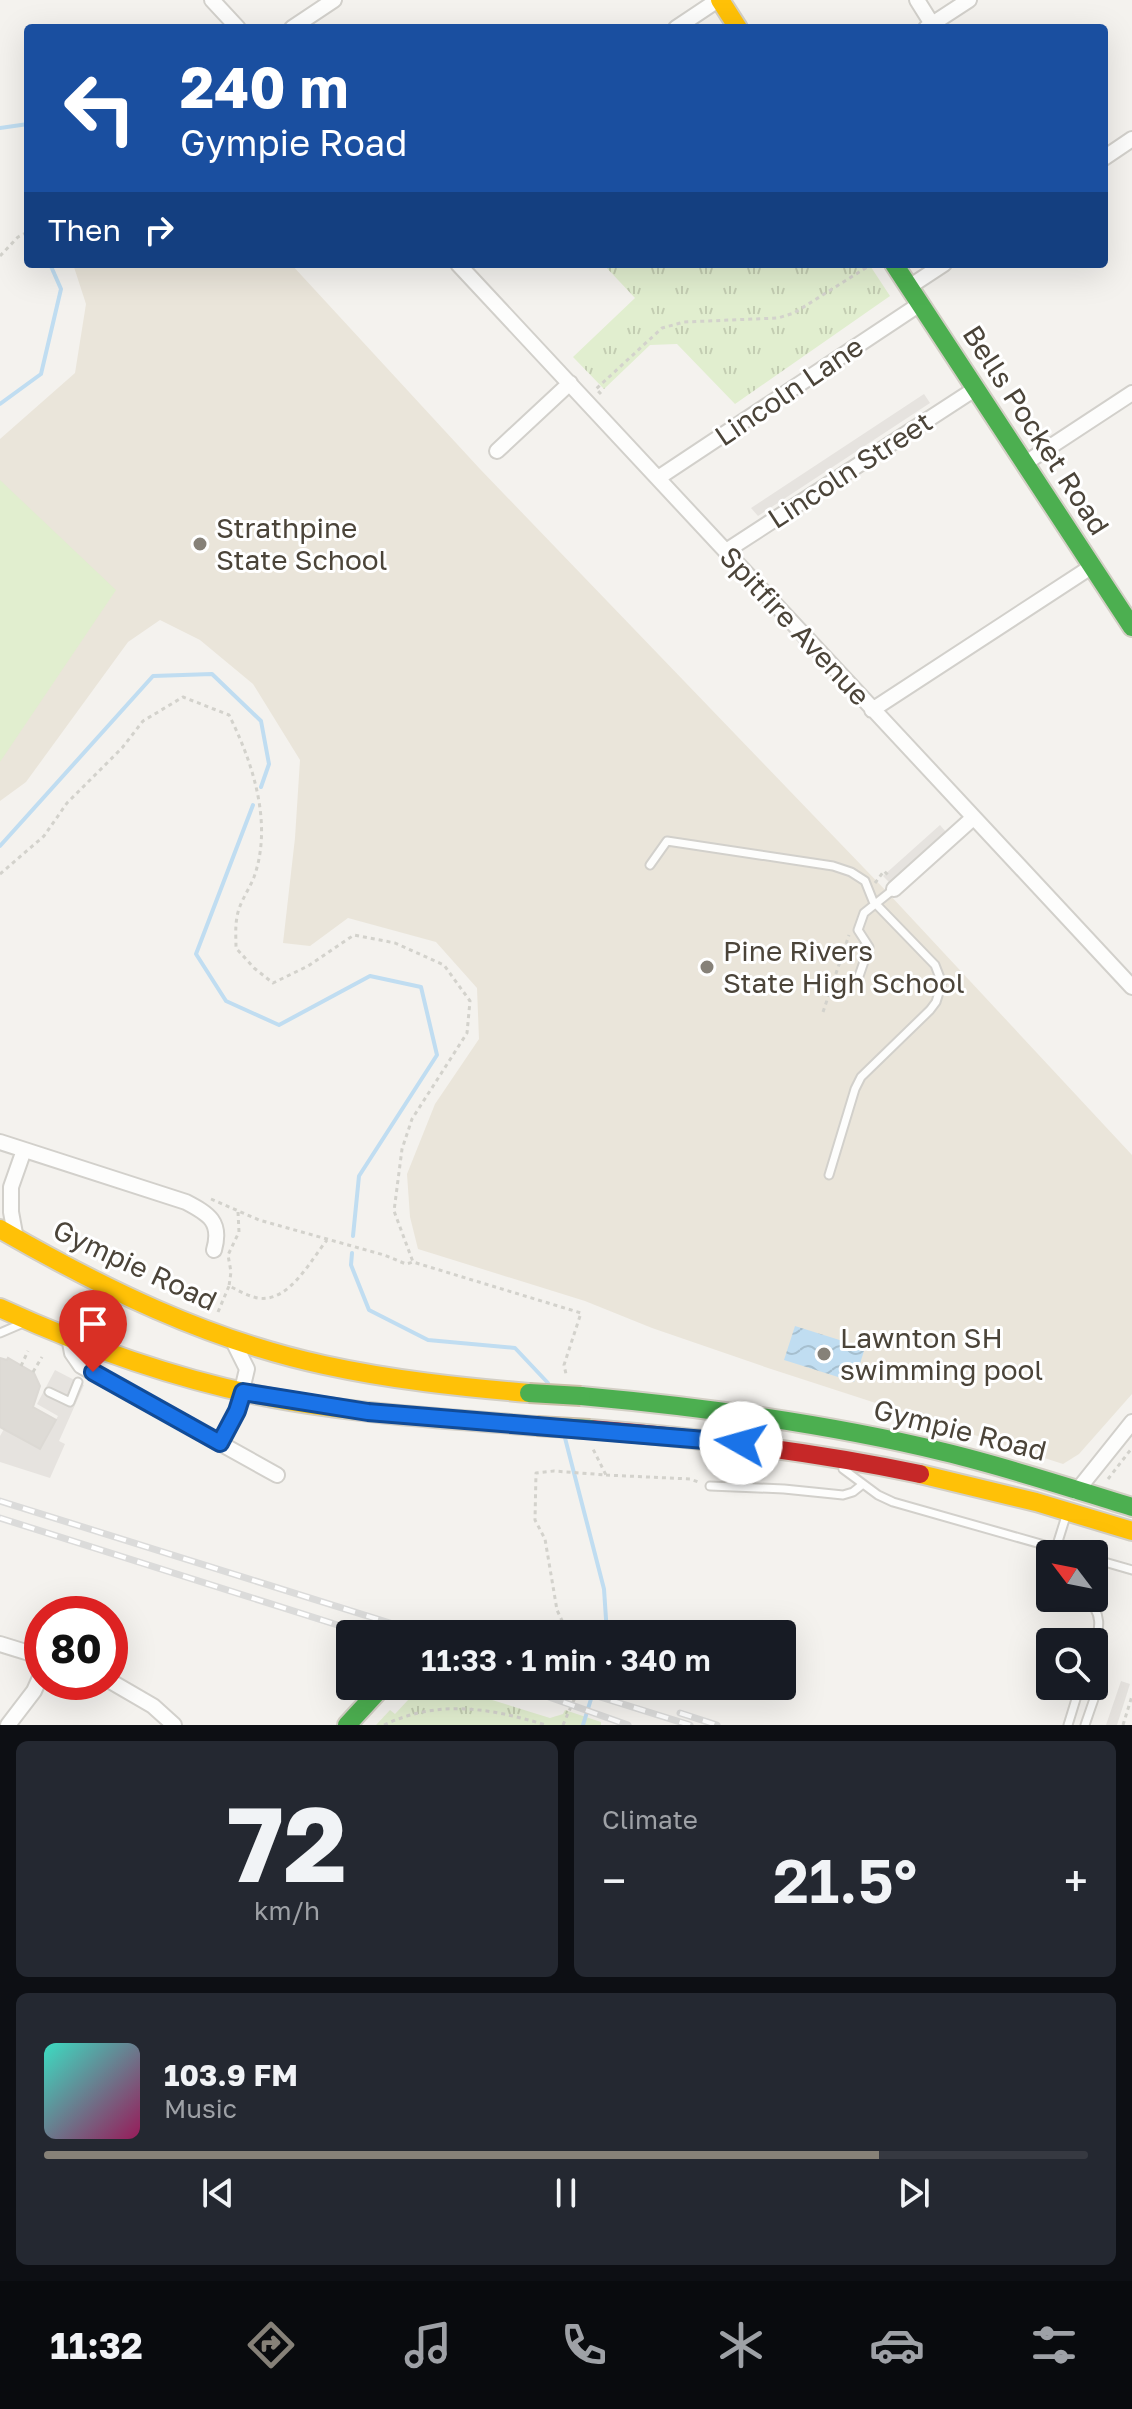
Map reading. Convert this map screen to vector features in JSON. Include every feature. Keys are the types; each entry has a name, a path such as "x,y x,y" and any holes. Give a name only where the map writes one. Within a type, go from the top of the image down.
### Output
{"main road":[{"path":"719,0 735,24"},
{"name":"Bells Pocket Road","path":"897,268 1132,627"},
{"name":"Gympie Road","path":"8,1234 126,1298 232,1339 309,1361 371,1375 438,1385 725,1410 839,1429 946,1453 1132,1507"},
{"name":"Gympie Road","path":"0,1308 151,1366 243,1392 356,1410 537,1426 589,1434 635,1433 741,1443 831,1456 971,1485 1132,1531"},
{"path":"347,1725 370,1700"}],"street":[{"path":"212,0 234,24"},
{"path":"298,24 334,0"},
{"path":"682,24 719,0"},
{"path":"917,0 928,24"},
{"path":"932,24 969,0"},
{"path":"1108,155 1132,139"},
{"name":"Spitfire Avenue","path":"462,268 1132,987"},
{"path":"909,287 938,268"},
{"name":"Lincoln Lane","path":"658,478 920,304"},
{"path":"497,451 570,383"},
{"name":"Lincoln Street","path":"726,551 975,389"},
{"path":"1024,464 1132,393"},
{"path":"872,710 1091,567"},
{"path":"894,889 973,818"},
{"name":"Gympie Road","path":"0,1142 186,1202 203,1211 215,1224 217,1241 214,1250"},
{"name":"Gympie Road","path":"8,1234 11,1212 6,1192 24,1150"},
{"path":"69,1337 72,1353 81,1366 277,1475"},
{"name":"Gympie Road","path":"220,1443 243,1392 246,1364 232,1339"},
{"path":"629,1400 626,1416 635,1433"},
{"path":"1068,1511 1077,1490 1132,1422"},
{"path":"0,1644 24,1651"},
{"path":"128,1691 153,1706 174,1725"},
{"path":"8,1725 27,1700"}],"lane":[{"path":"650,865 667,841 833,866 851,872 865,881 874,903 935,965 942,983 936,1002 861,1077 829,1175"},
{"path":"858,979 869,947 858,930 864,913 894,889"},
{"path":"0,1333 16,1328 26,1320"},
{"path":"49,1392 70,1402 78,1382"},
{"path":"831,1456 878,1495 912,1509 1036,1543"},
{"path":"710,1486 843,1495 863,1484"},
{"path":"1059,1540 1068,1511"},
{"path":"1108,1563 1132,1570"},
{"path":"1068,1725 1076,1700"},
{"path":"1085,1725 1094,1700"}],"path":[{"path":"0,256 24,234"},
{"path":"601,394 596,389 662,328 684,322 778,318 794,313 866,268"},
{"path":"0,874 44,836 67,803 122,748 143,721 183,697 229,715 247,752 260,811 261,837 255,876 237,915 236,948 273,983 308,966 354,935 395,943 444,965 470,1001 467,1033 412,1119 402,1149 394,1211 413,1262"},
{"path":"869,891 884,871"},
{"path":"823,1012 850,930"},
{"path":"218,1314 229,1286 231,1272 228,1255 239,1232 239,1210"},
{"path":"259,1220 581,1313 564,1365 567,1378"},
{"path":"229,1286 259,1298 271,1298 285,1291 327,1240"},
{"path":"21,1366 28,1351"},
{"path":"33,1372 42,1357"},
{"path":"589,1434 606,1475"},
{"path":"1108,1479 1132,1448"},
{"path":"562,1620 557,1610 545,1539 535,1520 536,1473 554,1471 690,1479 710,1486"},
{"path":"1123,1725 1132,1696"},
{"path":"563,1725 574,1700"},
{"path":"384,1725 409,1713 463,1707 510,1714 546,1725"}],"shaded area":[{"name":"Pine Rivers State High School","path":"74,268 295,268 480,469 889,894 1132,1155 1132,1394 1079,1454 1063,1464 768,1368 585,1301 418,1249 410,1217 407,1174 435,1104 479,1039 477,988 436,942 348,918 310,946 283,943 300,760 253,684 200,640 160,620 128,642 26,782 0,801 0,439 75,373 86,304"},
{"path":"924,394 930,403 758,516 751,508"},
{"path":"940,825 946,832 890,883 883,876"},
{"path":"55,1370 84,1385 59,1441 65,1444 50,1478 0,1462 0,1436 4,1429 40,1449 58,1416 37,1404"},
{"path":"1121,1681 1130,1684 1117,1725 1106,1725"}],"green space":[{"path":"607,268 872,268 890,296 735,404 677,344 650,345 604,389 573,357 635,298"},
{"path":"0,480 116,590 0,762"},
{"path":"408,1700 492,1700 550,1718 563,1714 565,1710 601,1722 601,1725 376,1725 390,1710 395,1714"}],"water":[{"name":"Lawnton SH swimming pool","path":"795,1326 865,1348 854,1382 784,1360"}],"building":[{"path":"0,1358 8,1358 34,1373 40,1386 33,1407 56,1420 40,1449 0,1427"}],"waterway":[{"path":"0,128 24,125"},
{"path":"0,404 41,374 61,289 52,268"},
{"path":"0,846 153,676 212,674 261,721 269,764 261,787"},
{"path":"253,805 196,954 226,1001 279,1025 370,976 421,987 437,1055 359,1176 353,1236"},
{"path":"352,1253 351,1265 369,1310 428,1340 515,1348 548,1383"},
{"path":"565,1438 604,1589 606,1620"},
{"path":"583,1725 591,1700"}],"railway":[{"path":"0,1501 380,1620"},
{"path":"0,1518 336,1624"},
{"path":"557,1700 628,1725"},
{"path":"610,1700 690,1725"},
{"path":"680,1713 717,1725"}],"traffic: fast":[{"path":"897,268 1132,627"},
{"path":"529,1393 581,1396"},
{"path":"581,1396 809,1424 899,1442 968,1458 1132,1507"},
{"path":"537,1426 590,1429"},
{"path":"347,1725 370,1700"}],"traffic: slow":[{"path":"720,0 735,24"},
{"path":"0,1229 77,1272 157,1310 239,1342 375,1375 529,1393"},
{"path":"0,1308 141,1364 251,1394 351,1410 537,1426"},
{"path":"920,1474 1036,1502 1132,1531"}],"traffic: jam":[{"path":"590,1429 756,1446 920,1474"}],"place":[{"name":"Strathpine State School","path":"200,544"},
{"name":"Pine Rivers State High School","path":"707,967"},
{"name":"Lawnton SH swimming pool","path":"824,1354"}],"route":[{"path":"93,1372 220,1443 232,1424 243,1392 368,1412 687,1436 741,1443"}]}
